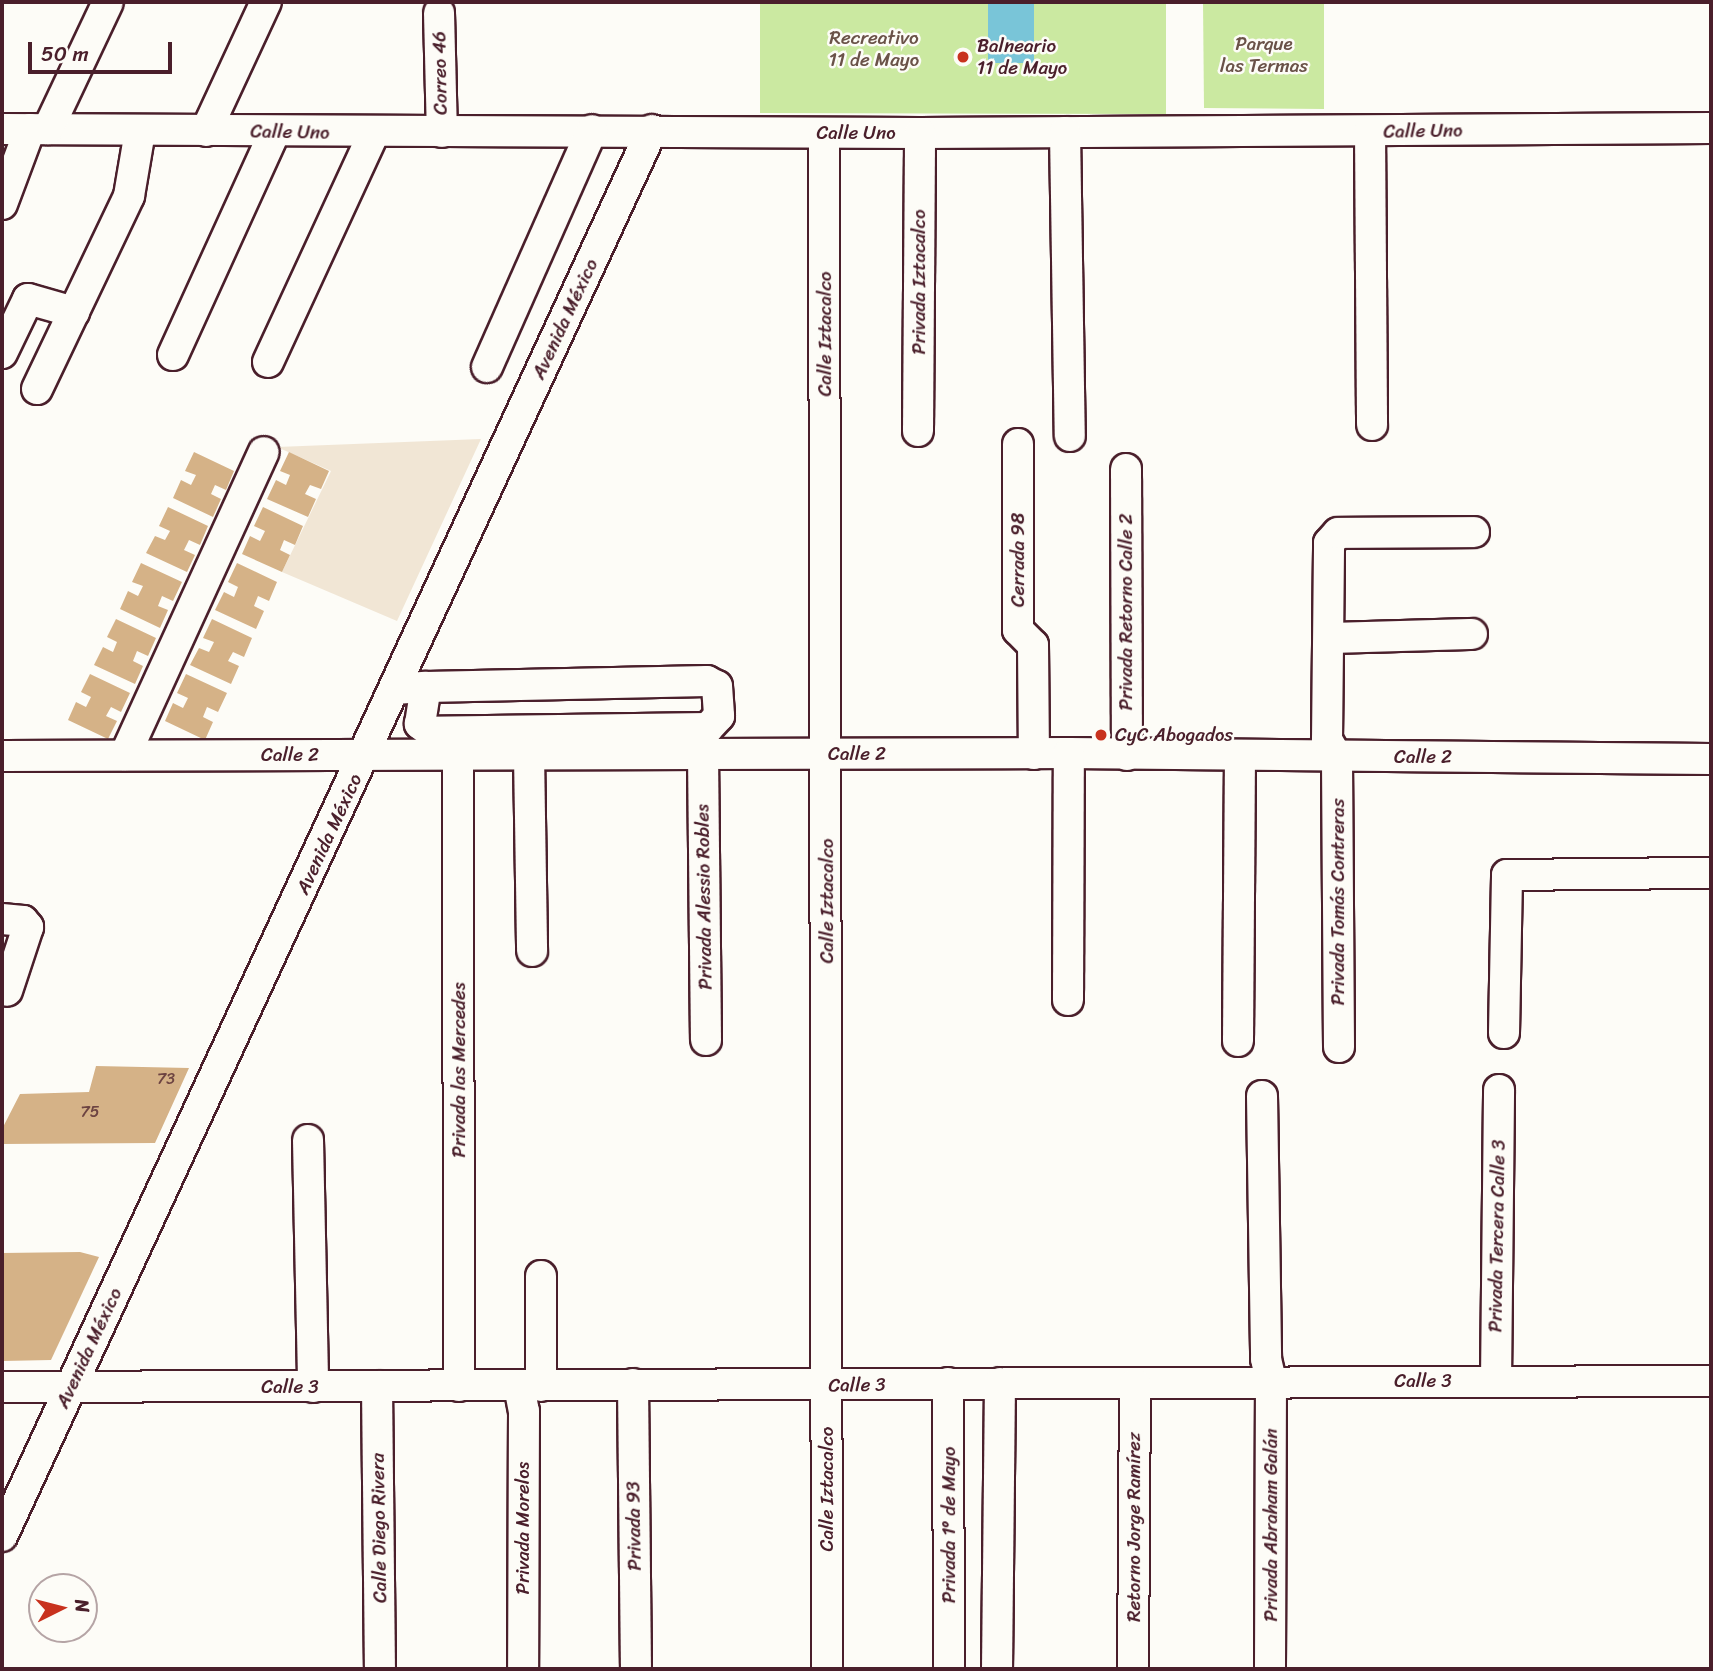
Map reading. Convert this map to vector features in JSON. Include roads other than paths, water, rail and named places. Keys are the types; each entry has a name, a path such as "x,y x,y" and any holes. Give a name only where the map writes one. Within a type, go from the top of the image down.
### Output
{"street":[{"path":"2,204 26,129 108,2"},
{"path":"206,131 266,2"},
{"name":"Correo 46","path":"439,13 442,132"},
{"name":"Calle Uno","path":"26,129 374,133 592,130 920,133 1711,128"},
{"path":"487,368 592,130"},
{"name":"Avenida México","path":"2,1536 652,130"},
{"path":"37,389 129,196 140,131"},
{"path":"173,355 275,131"},
{"path":"1370,131 1372,425"},
{"path":"1065,132 1070,436"},
{"path":"268,362 374,133"},
{"name":"Calle Iztacalco","path":"824,133 827,1669"},
{"name":"Privada Iztacalco","path":"918,431 920,133"},
{"path":"2,353 28,299 74,312"},
{"name":"Cerrada 98","path":"1018,444 1018,630 1033,645 1034,754"},
{"path":"125,755 264,452"},
{"name":"Privada Retorno Calle 2","path":"1126,469 1127,755"},
{"name":"Privada Tomás Contreras","path":"1339,1046 1336,757 1328,740 1332,536 1474,532"},
{"path":"1329,638 1472,634"},
{"path":"395,689 426,687 707,681 717,686 719,716 713,726 684,745 431,732 420,724 426,687"},
{"name":"Calle 2","path":"2,756 529,754 684,745 827,754 1069,753 1240,757 1711,759"},
{"name":"Privada Alessio Robles","path":"684,745 706,1040"},
{"path":"1068,999 1069,753"},
{"path":"529,754 532,951"},
{"name":"Privada las Mercedes","path":"458,755 459,1386"},
{"path":"1238,1041 1240,757"},
{"path":"1504,1033 1507,875 1711,873"},
{"path":"2,919 23,921 27,927 7,991"},
{"name":"Privada Tercera Calle 3","path":"1496,1382 1499,1090"},
{"name":"Privada Abraham Galán","path":"1262,1096 1266,1359 1271,1381 1270,1669"},
{"path":"308,1140 313,1387"},
{"name":"Privada Morelos","path":"523,1669 524,1411 530,1386 541,1276"},
{"name":"Calle 3","path":"2,1387 1711,1381"},
{"name":"Privada 1º de Mayo","path":"948,1383 949,1667"},
{"path":"997,1669 1000,1383"},
{"name":"Privada 93","path":"634,1384 636,1667"},
{"name":"Retorno Jorge Ramírez","path":"1133,1669 1135,1384"},
{"name":"Calle Diego Rivera","path":"377,1387 380,1669"}],"water":[{"path":"988,2 1034,2 1034,63 988,63"}],"place":[{"name":"Balneario 11 de Mayo","path":"963,57"},
{"name":"CyC Abogados","path":"1101,735"}],"park label":[{"name":"Recreativo 11 de Mayo","path":"874,49"},
{"name":"Parque las Termas","path":"1264,55"}]}
